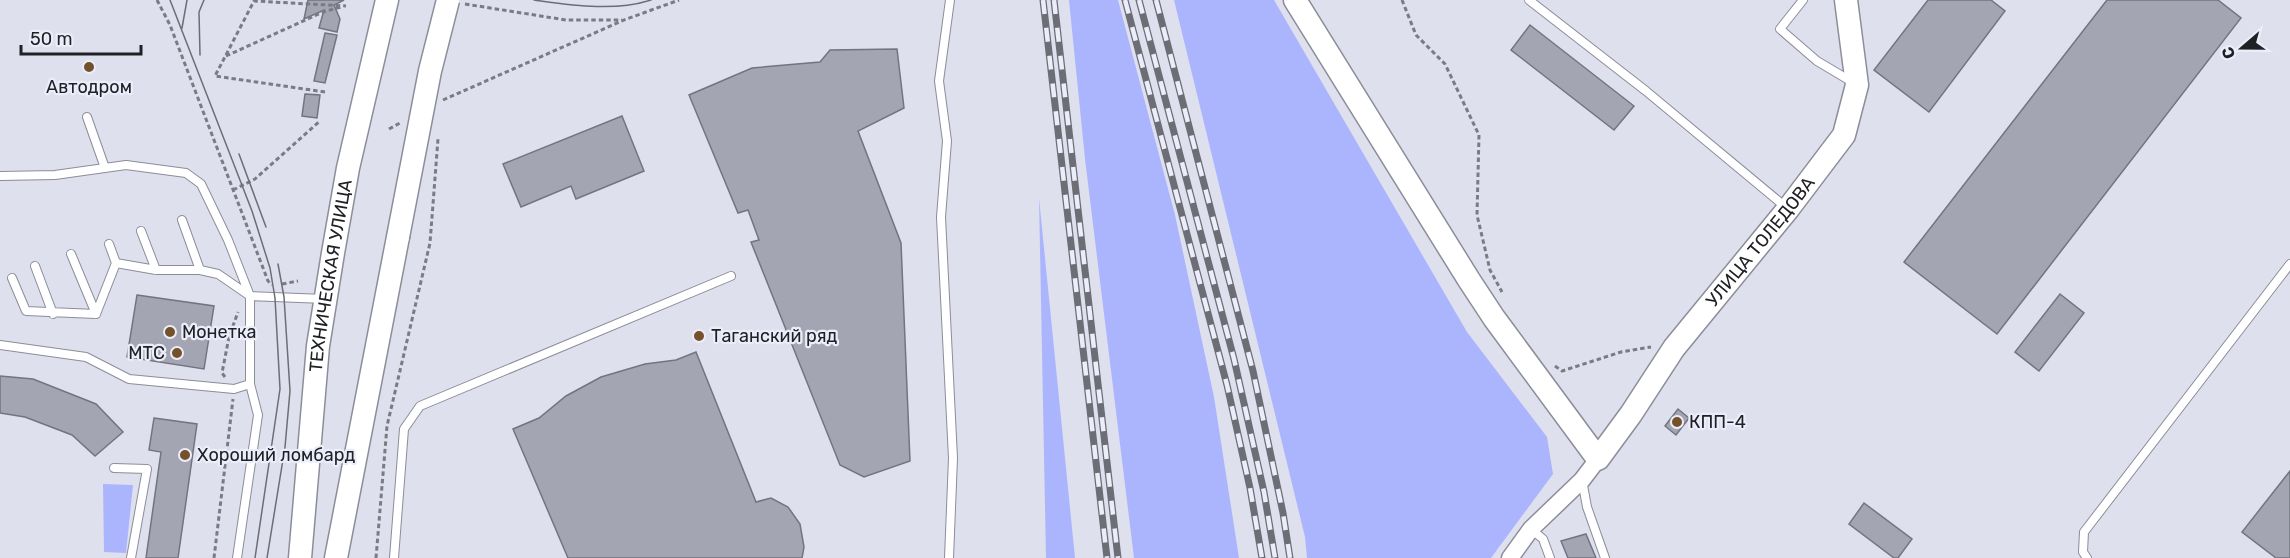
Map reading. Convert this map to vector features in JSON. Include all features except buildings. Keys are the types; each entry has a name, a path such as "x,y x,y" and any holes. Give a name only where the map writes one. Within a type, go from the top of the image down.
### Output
{"main road":[{"name":"ТЕХНИЧЕСКАЯ УЛИЦА","path":"300,558 318,346 348,168 387,0"},
{"path":"1295,0 1475,290 1598,459"},
{"name":"УЛИЦА ТОЛЕДОВА","path":"1598,459 1631,414 1674,348 1788,209 1844,135 1857,85 1846,0"},
{"path":"336,558 430,71 451,1"}],"street":[{"path":"1510,558 1531,529 1582,480 1598,459"}],"lane":[{"path":"949,558 953,458 941,217 947,141 939,81 950,0"},
{"path":"1529,0 1646,91 1788,209"},
{"path":"1803,0 1780,29 1817,61 1857,85"},
{"path":"87,117 105,168"},
{"path":"0,176 55,176 126,165 186,173 201,184 228,240 250,296 250,384 258,415 237,558"},
{"path":"182,220 200,270"},
{"path":"141,231 156,270"},
{"path":"96,314 116,263 109,244"},
{"path":"71,254 96,314"},
{"path":"116,263 156,270 200,270 218,274 250,296 326,299"},
{"path":"2087,558 2083,552 2084,532 2290,264"},
{"path":"35,266 53,314"},
{"path":"394,558 404,429 420,406 731,276"},
{"path":"12,279 26,312 96,314"},
{"path":"0,345 86,357 129,379 234,389 250,384"},
{"path":"114,468 147,469 131,558"},
{"path":"1582,480 1587,507 1605,558"},
{"path":"1531,529 1543,539 1550,558"}],"path":[{"path":"157,0 170,25 268,281 273,285 298,281"},
{"path":"225,57 323,12 346,6 254,0 215,76 325,92"},
{"path":"441,100 624,20 679,0"},
{"path":"1402,0 1416,35 1445,64 1479,135 1477,215 1490,270 1506,300"},
{"path":"451,1 566,20 624,20"},
{"path":"233,190 255,179 320,121"},
{"path":"376,558 387,426 430,243"},
{"path":"1547,361 1562,371 1621,352 1655,347 1674,348"},
{"path":"214,558 234,389"}],"shaded area":[{"path":"1069,0 1118,0 1175,215 1214,397 1239,558 1134,558 1085,159"},
{"path":"1174,0 1274,0 1467,332 1547,437 1553,474 1491,558 1307,558 1305,537"},
{"path":"1039,198 1075,558 1046,558"},
{"path":"103,484 133,485 126,553 104,552"}],"tram line":[{"path":"170,0 252,211 270,268 275,298 280,389 255,558"},
{"path":"182,28 187,0"},
{"path":"200,55 199,12 204,0"},
{"path":"534,0 607,7 651,0"},
{"path":"239,154 266,227"},
{"path":"267,558 285,447 290,391 284,297 278,264"}],"railway":[{"path":"1043,0 1107,558"},
{"path":"1054,0 1118,558"},
{"path":"1125,0 1227,385 1250,488 1262,558"},
{"path":"1139,0 1234,359 1264,492 1275,558"},
{"path":"1156,0 1253,371 1283,513 1290,558"}],"place":[{"name":"Автодром","path":"89,67"},
{"name":"Монетка","path":"170,332"},
{"name":"Таганский ряд","path":"699,336"},
{"name":"МТС","path":"177,353"},
{"name":"КПП-4","path":"1677,422"},
{"name":"Хороший ломбард","path":"185,455"}]}
